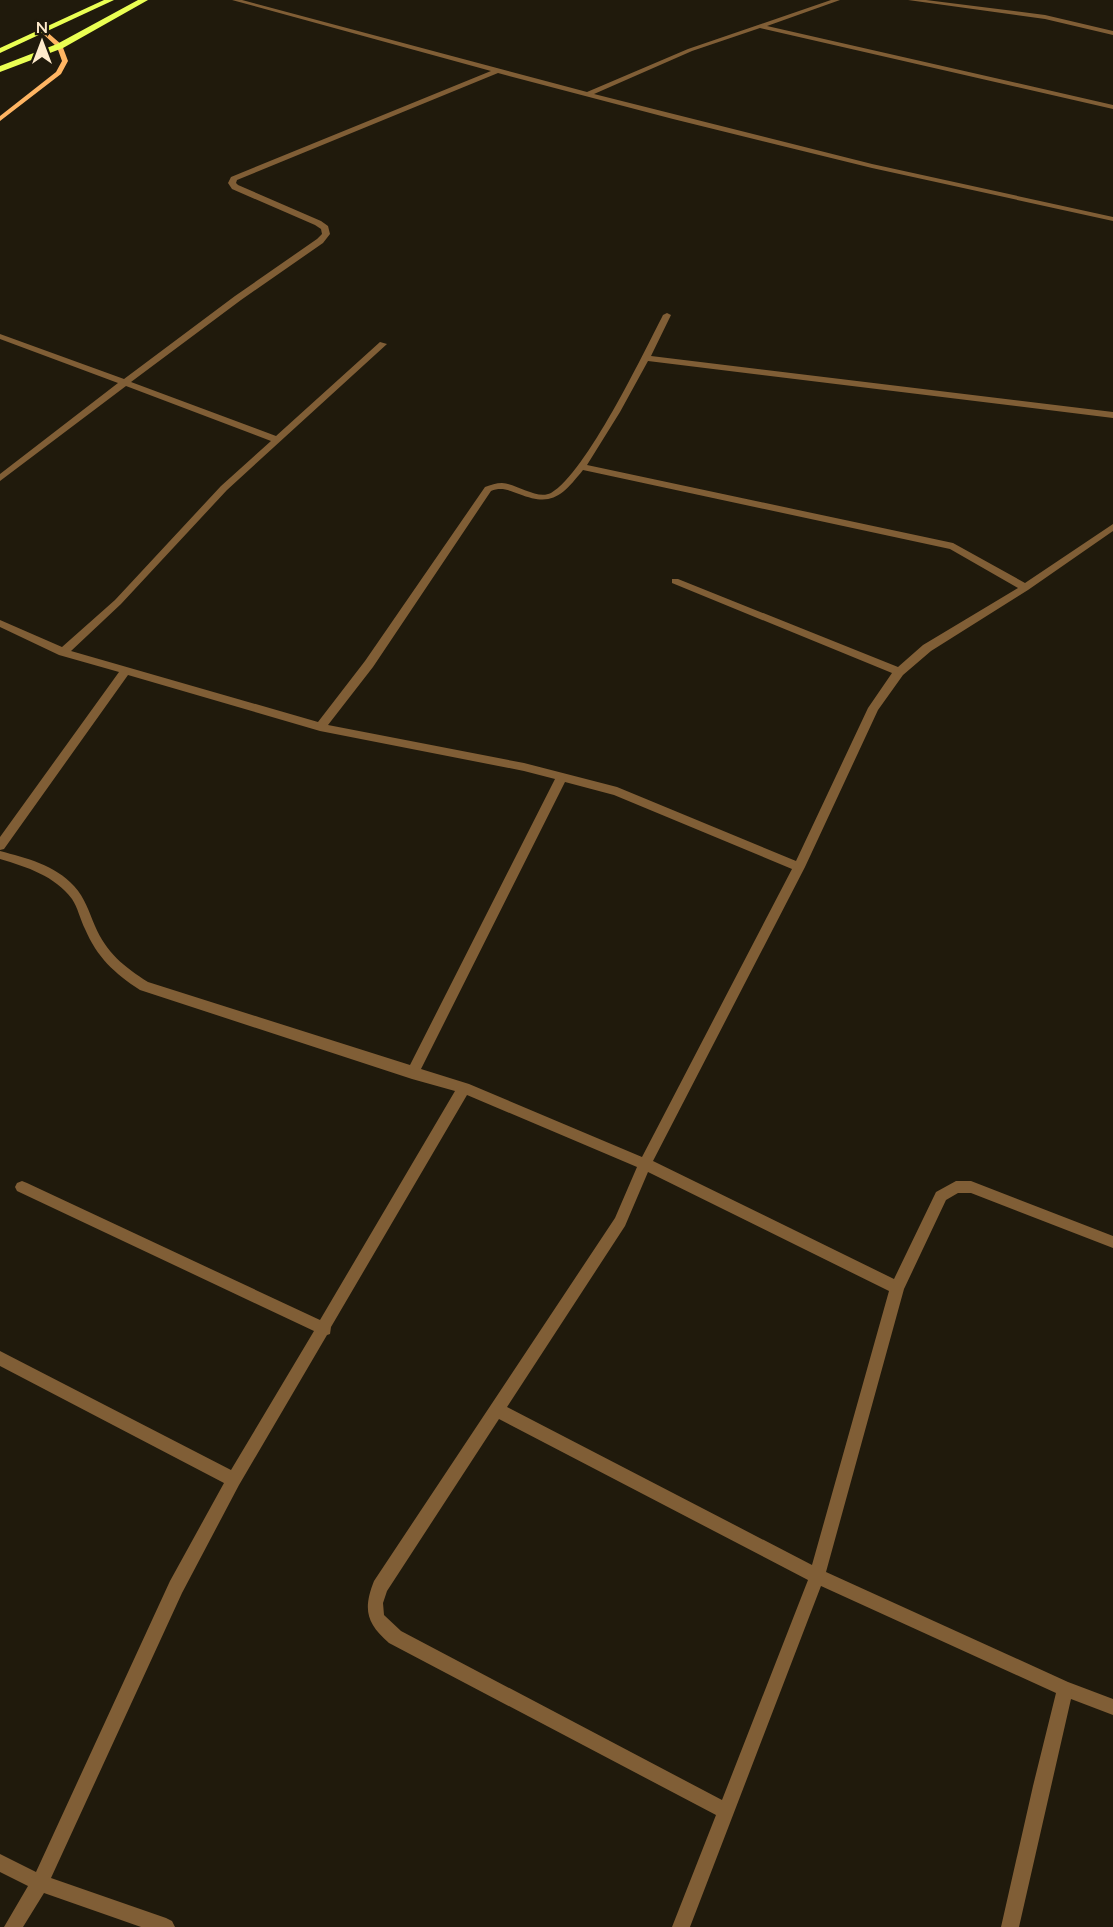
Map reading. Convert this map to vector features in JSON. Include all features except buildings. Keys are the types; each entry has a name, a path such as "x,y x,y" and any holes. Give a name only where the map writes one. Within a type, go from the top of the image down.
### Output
{"main road":[{"path":"0,51 44,33 110,0"},
{"path":"0,69 60,46 144,0"},
{"path":"0,119 59,73 65,61 60,46 44,33"}],"street":[{"path":"235,0 675,118 862,163 1113,219"},
{"path":"589,94 690,50 837,0"},
{"path":"911,0 1045,17 1113,33"},
{"path":"759,26 1113,107"},
{"path":"0,478 122,383 260,281 320,241 326,234 325,228 318,223 235,187 232,183 234,179 499,69"},
{"path":"320,727 369,664 488,489 494,485 510,486 540,497 550,496 556,494 581,467 646,358 667,315"},
{"path":"0,336 277,440"},
{"path":"63,652 118,602 224,488 383,344"},
{"path":"646,358 1113,415"},
{"path":"581,467 953,546 1024,588"},
{"path":"725,1811 395,1637 379,1625 373,1606 380,1587 620,1222 645,1164 799,867 873,708 899,672 927,648 1024,588 1113,527"},
{"path":"675,581 899,672"},
{"path":"0,623 63,652 320,727 562,776 617,791 799,867"},
{"path":"0,846 126,670"},
{"path":"412,1073 562,776"},
{"path":"0,855 35,865 54,876 76,896 101,951 121,972 144,986 464,1088 645,1164 897,1288"},
{"path":"13,1927 40,1883 176,1587 234,1480 325,1329 464,1088"},
{"path":"22,1187 325,1329"},
{"path":"681,1927 817,1576 897,1288 941,1196 956,1187 971,1187 1113,1242"},
{"path":"0,1358 234,1480"},
{"path":"496,1409 817,1576 1065,1689 1113,1707"},
{"path":"1010,1927 1065,1689"},
{"path":"0,1863 40,1883 166,1927"}]}
